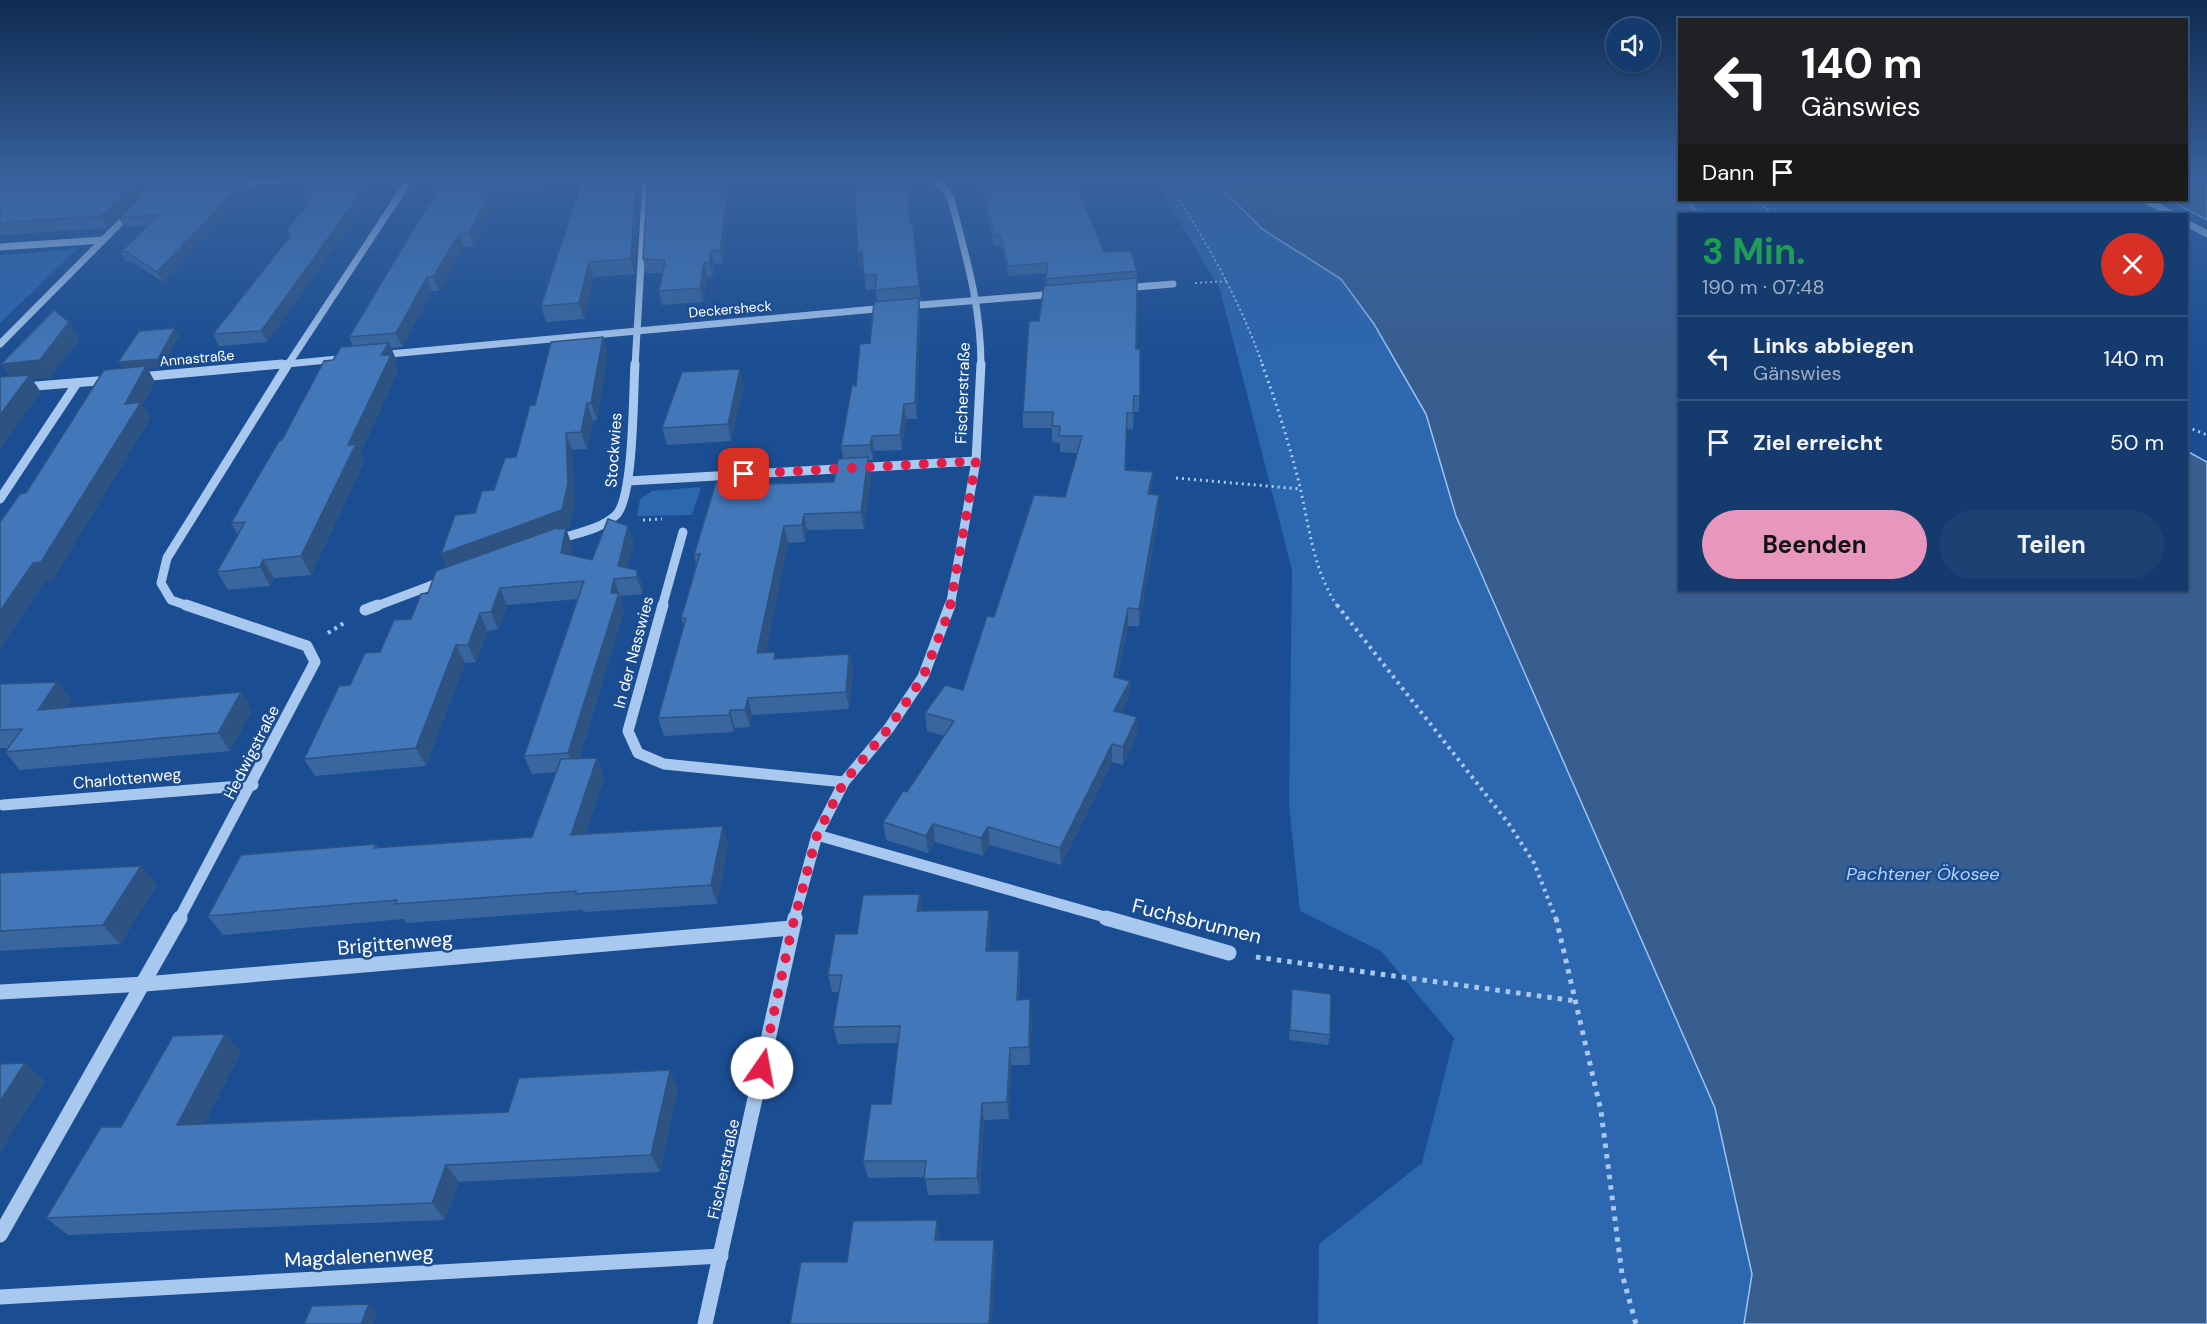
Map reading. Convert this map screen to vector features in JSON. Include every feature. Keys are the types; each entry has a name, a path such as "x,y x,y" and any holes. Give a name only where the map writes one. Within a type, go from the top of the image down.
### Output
{"street":[{"path":"0,247 91,241"},
{"path":"0,344 102,241"},
{"path":"307,646 171,600 161,583 167,558 289,363 369,241"},
{"name":"Stockwies","path":"616,515 623,507 628,481 642,241"},
{"name":"Fischerstraße","path":"705,1324 792,928 817,835 844,782 889,728 927,666 949,612 976,461 981,375 981,326 977,300 962,241"},
{"path":"1115,289 1173,285"},
{"name":"Deckersheck","path":"370,356 1069,293"},
{"path":"289,363 358,357"},
{"name":"Annastraße","path":"136,377 289,363"},
{"path":"0,389 124,378"},
{"path":"0,500 77,383"},
{"path":"628,481 976,461"},
{"path":"543,545 599,524 616,515"},
{"name":"In der Nasswies","path":"683,531 628,731 638,753 664,764 844,782"},
{"path":"365,610 454,577"},
{"name":"Hedwigstraße","path":"0,1235 145,984 253,785 315,662 307,646"},
{"name":"Charlottenweg","path":"3,805 253,785"},
{"name":"Fuchsbrunnen","path":"817,835 1229,953"},
{"name":"Brigittenweg","path":"0,992 145,984 792,928"},
{"name":"Magdalenenweg","path":"0,1297 721,1256"}],"path":[{"path":"1207,241 1229,281 1274,396 1301,489 1320,572 1336,604 1466,766 1509,824 1534,863 1555,913 1601,1111 1622,1274 1636,1324"},
{"path":"1187,284 1229,281"},
{"path":"2188,427 2207,435"},
{"path":"1176,478 1301,489"},
{"path":"616,515 636,521 678,519 683,531"},
{"path":"307,646 365,610"},
{"name":"Fuchsbrunnen","path":"1229,953 1576,1001"}],"shaded area":[{"path":"1191,241 1281,241 1341,279 1374,324 1426,414 1456,516 1715,1108 1752,1274 1744,1324 1318,1324 1319,1244 1422,1163 1454,1038 1381,951 1300,911 1289,805 1292,570 1220,289"},
{"path":"77,249 0,323 0,255"},
{"path":"701,487 692,515 637,516 640,499 652,491"}],"water":[{"name":"Pachtener Ökosee","path":"1281,241 1678,241 1678,591 2188,591 2188,452 2207,462 2207,1324 1744,1324 1752,1274 1715,1108 1456,516 1426,414 1374,324 1341,279"}],"building":[{"path":"132,241 187,241 157,272 127,252 121,252"},
{"path":"286,241 326,241 261,331 213,334"},
{"path":"407,241 455,241 433,277 427,277 396,333 349,337"},
{"path":"562,241 632,241 631,259 589,262 579,303 541,306"},
{"path":"644,241 721,241 720,250 711,251 710,263 704,263 700,288 659,291 665,260 643,259"},
{"path":"857,241 915,241 919,286 875,290 877,275 864,275 862,252 858,253"},
{"path":"1001,241 1099,241 1104,252 1131,251 1137,271 1046,279 1048,263 1008,266"},
{"path":"1137,278 1136,349 1140,349 1140,396 1134,396 1133,413 1127,413 1125,470 1153,472 1148,494 1159,495 1139,609 1128,608 1114,677 1130,681 1114,711 1137,717 1123,747 1112,744 1060,848 988,827 981,838 933,824 926,836 883,822 903,791 907,792 954,721 925,713 945,685 963,690 987,616 994,617 1034,495 1065,497 1082,436 1059,436 1060,426 1052,426 1053,412 1023,412 1029,321 1039,321 1044,286"},
{"path":"919,298 915,403 904,404 900,435 872,436 870,445 841,446 852,385 856,386 860,344 870,343 874,302"},
{"path":"54,310 69,322 40,360 1,364"},
{"path":"175,328 158,359 118,362 139,331"},
{"path":"603,337 591,403 587,403 581,432 566,433 568,484 562,510 441,554 455,515 475,513 482,491 494,490 505,458 516,457 530,405 535,405 551,342"},
{"path":"389,343 381,355 391,355 348,445 356,444 301,556 263,560 260,567 217,572 245,522 231,523 279,441 282,440 324,361 333,360 341,347"},
{"path":"146,366 125,404 141,402 41,562 33,563 0,611 0,522 20,494 26,493 104,370"},
{"path":"740,369 728,424 662,428 682,372"},
{"path":"30,375 0,415 0,377"},
{"path":"868,457 861,512 804,514 802,525 784,526 757,653 775,652 774,659 849,654 846,692 748,698 745,710 730,710 729,715 658,718 686,618 681,618 700,554 694,555 716,482 768,480 767,484 834,482 838,459"},
{"path":"608,519 628,526 618,566 637,570 637,577 614,579 611,593 619,593 568,753 524,756 584,581 500,588 491,612 480,613 468,645 456,645 416,748 304,759 339,686 350,685 365,653 380,652 394,620 411,619 421,594 428,593 436,571 559,527 558,529 566,528 561,553 592,560"},
{"path":"57,682 38,710 241,692 218,733 5,752 22,729 0,730 0,684"},
{"path":"597,758 571,835 723,826 711,885 575,894 576,891 395,904 397,900 208,916 241,855 376,844 374,848 532,837 561,759"},
{"path":"141,866 103,925 0,931 0,873"},
{"path":"920,894 917,911 989,910 986,951 1019,951 1017,1000 1030,999 1029,1047 1010,1048 1007,1102 982,1103 977,1178 924,1179 926,1161 863,1161 871,1104 891,1104 900,1026 833,1027 842,975 828,975 835,934 857,934 863,895"},
{"path":"1292,989 1331,994 1330,1035 1290,1030"},
{"path":"225,1034 177,1125 508,1112 519,1078 670,1070 651,1155 446,1165 432,1203 46,1218 101,1127 121,1127 173,1036"},
{"path":"25,1063 0,1101 0,1064"},
{"path":"937,1220 935,1240 994,1240 989,1324 790,1324 801,1262 847,1262 853,1221"},
{"path":"369,1304 361,1324 304,1324 312,1306"}],"route":[{"path":"744,474 976,461 949,612 923,677 889,728 844,782 817,835 792,928 762,1068"}]}
